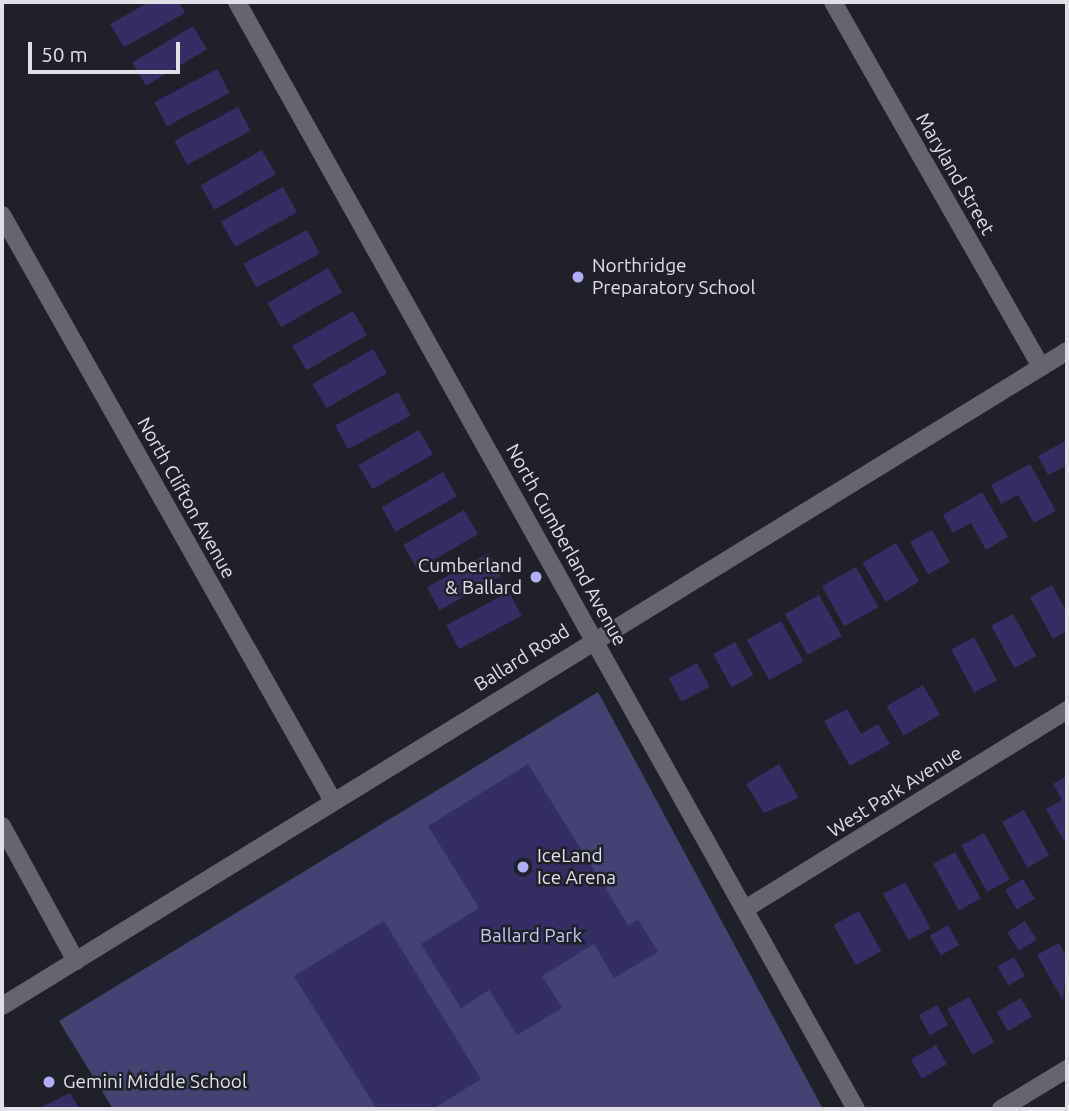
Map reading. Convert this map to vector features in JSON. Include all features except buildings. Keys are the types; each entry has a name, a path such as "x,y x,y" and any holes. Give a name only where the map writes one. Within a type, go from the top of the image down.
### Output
{"street":[{"name":"North Cumberland Avenue","path":"237,2 856,1109"},
{"name":"Maryland Street","path":"833,2 1041,367"},
{"name":"North Clifton Avenue","path":"2,215 333,801"},
{"name":"Ballard Road","path":"2,1006 594,638 1067,351"},
{"name":"West Park Avenue","path":"745,909 1067,710"},
{"path":"2,826 76,961"},
{"path":"1002,1109 1067,1069"}],"green space":[{"name":"Ballard Park","path":"598,692 823,1109 113,1109 59,1021"}],"place":[{"name":"Northridge Preparatory School","path":"578,277"},
{"name":"Cumberland & Ballard","path":"536,577"},
{"name":"IceLand Ice Arena","path":"523,867"},
{"name":"Gemini Middle School","path":"49,1082"}]}
